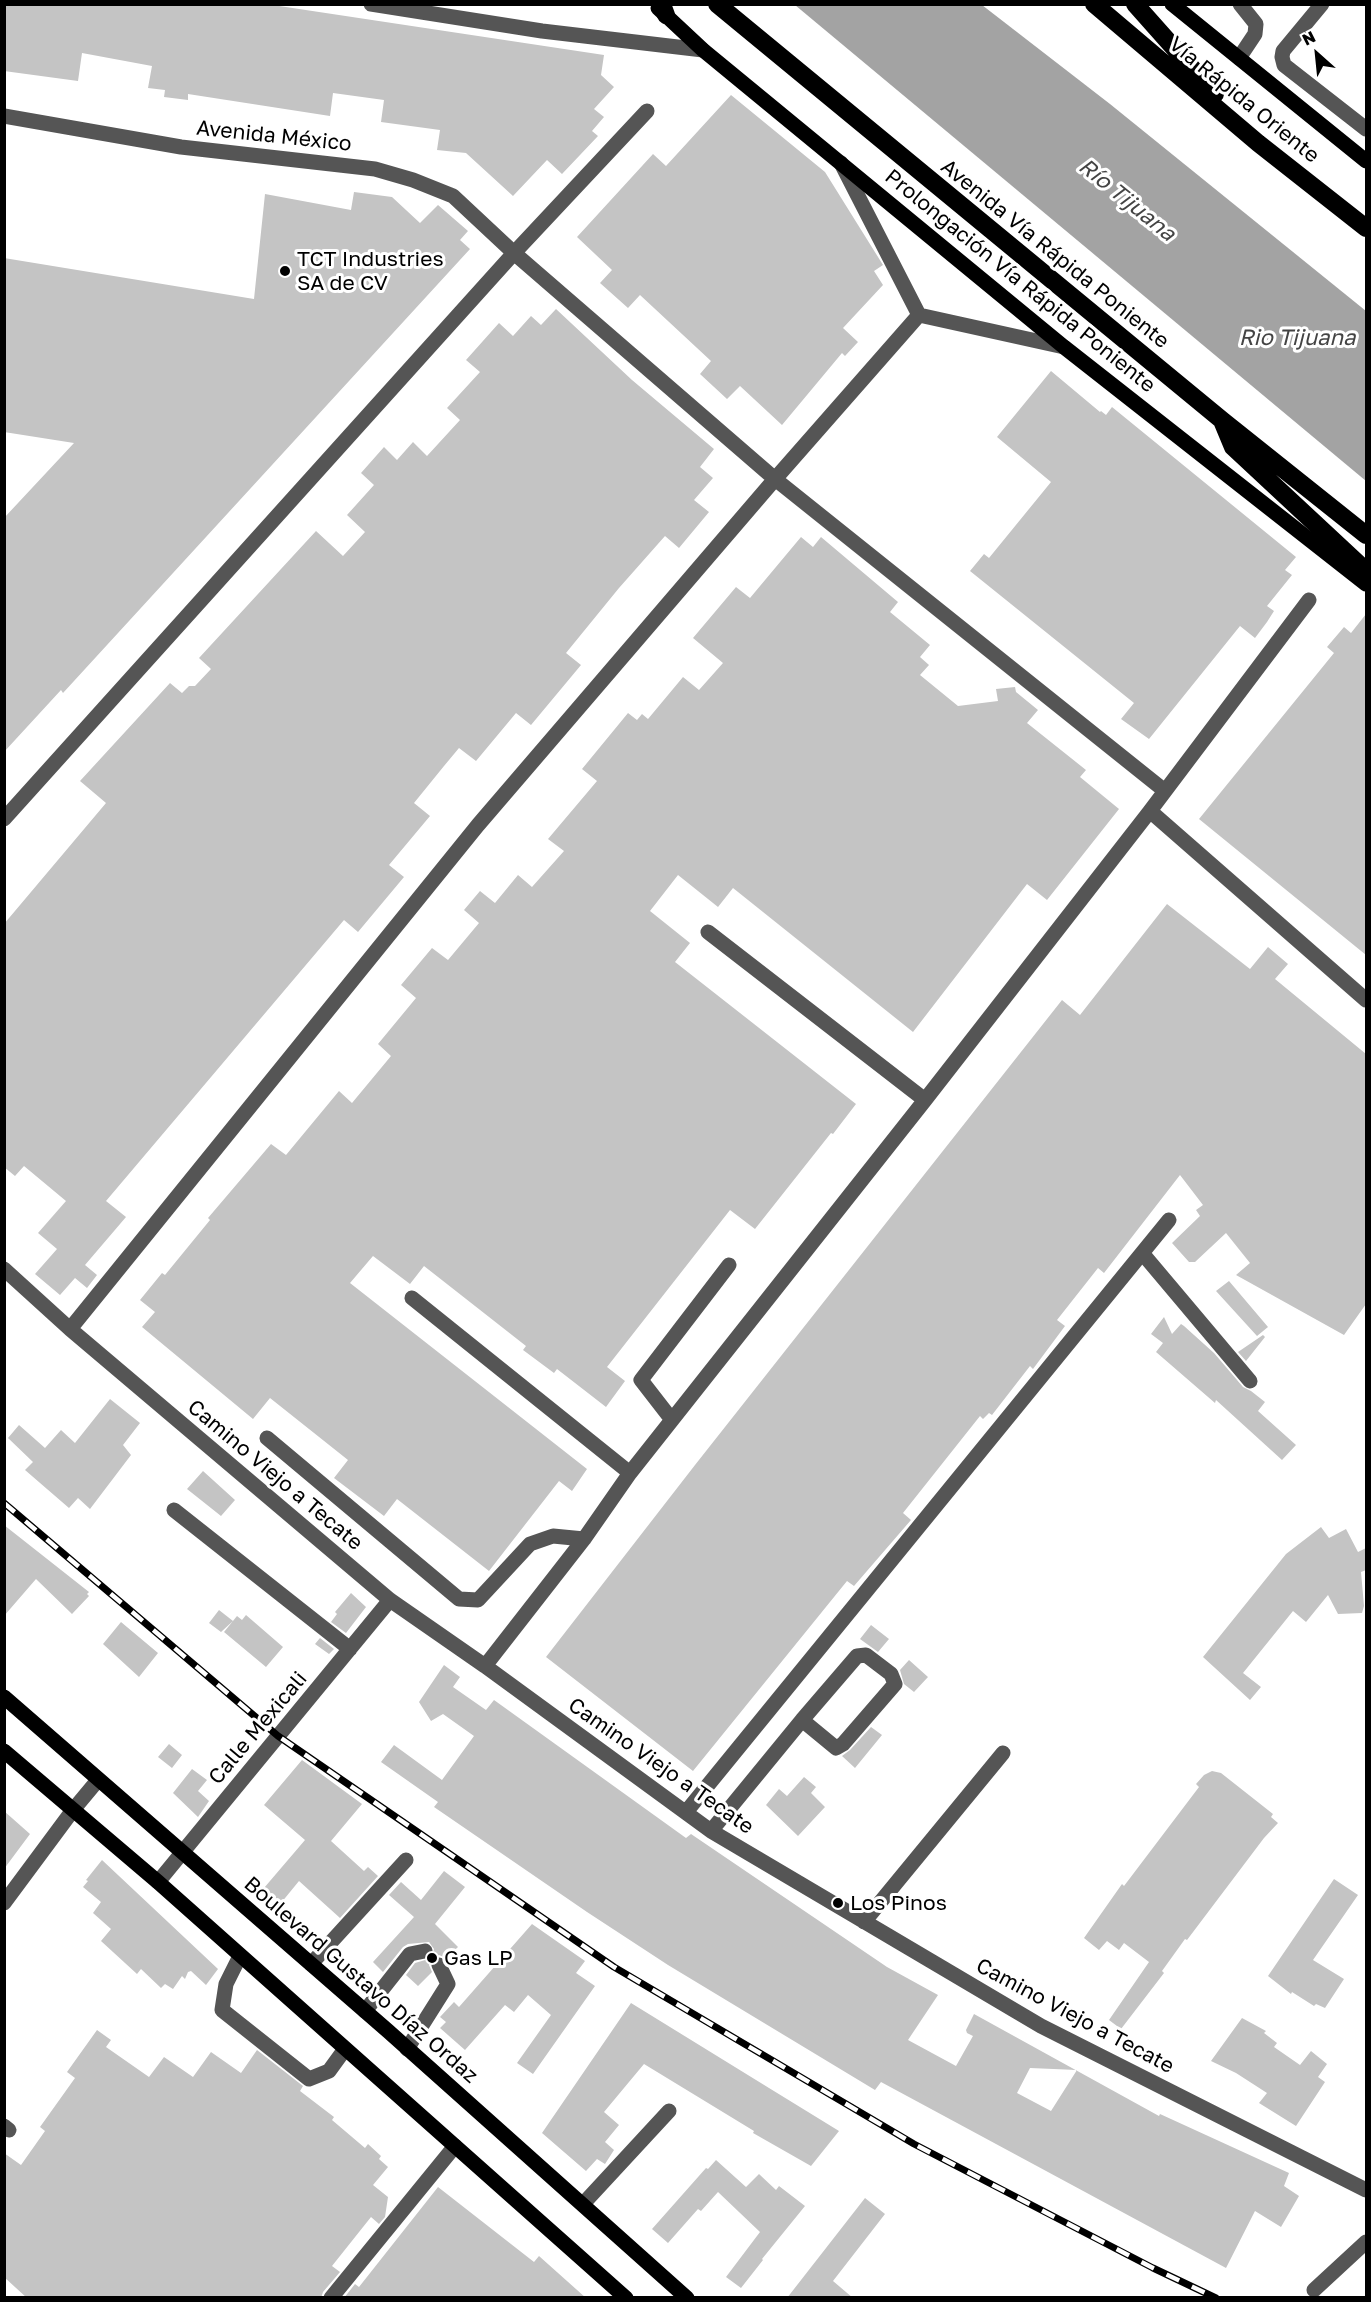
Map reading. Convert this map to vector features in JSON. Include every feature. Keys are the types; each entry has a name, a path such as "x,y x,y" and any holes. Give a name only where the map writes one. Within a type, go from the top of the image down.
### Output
{"highway":[{"name":"Avenida Vía Rápida Poniente","path":"717,4 1223,421 1366,535"},
{"name":"Vía Rápida Oriente","path":"1094,4 1258,143 1366,228"},
{"path":"1134,4 1258,143"},
{"path":"1223,421 1233,447 1366,571"}],"main road":[{"path":"1172,4 1366,161"},
{"name":"Prolongación Vía Rápida Poniente","path":"661,8 703,50 1064,347 1366,584"},
{"name":"Boulevard Gustavo Díaz Ordaz","path":"4,1697 365,2011 687,2298"},
{"path":"4,1751 158,1882 626,2298"}],"street":[{"path":"371,4 542,31 703,50"},
{"path":"1239,4 1256,24 1255,33 1239,58"},
{"path":"1322,4 1284,51 1282,57 1284,65 1366,129"},
{"path":"4,819 514,253 646,111"},
{"name":"Avenida México","path":"4,116 182,147 375,168 453,196 514,253 775,479 1165,791"},
{"path":"839,161 919,315"},
{"path":"919,315 1064,347"},
{"path":"70,1329 478,825 919,315"},
{"path":"485,1666 584,1539 630,1473 926,1100 1150,811 1309,600"},
{"path":"1150,811 1366,1000"},
{"path":"708,932 926,1100"},
{"path":"686,1812 1169,1220"},
{"path":"1143,1254 1250,1381"},
{"path":"672,1420 641,1380 729,1265"},
{"name":"Camino Viejo a Tecate","path":"4,1269 70,1329 390,1600 485,1666 711,1831 1041,2026 1366,2190"},
{"path":"412,1298 630,1473"},
{"path":"267,1438 459,1599 478,1600 530,1544 553,1536 584,1539"},
{"path":"174,1510 350,1649"},
{"name":"Calle Mexicali","path":"158,1882 390,1600"},
{"path":"711,1831 802,1720 857,1656 866,1655 891,1674 895,1684 843,1744 836,1748 802,1720"},
{"path":"864,1922 1003,1753"},
{"path":"4,1903 98,1780"},
{"path":"311,1964 406,1860"},
{"path":"365,2011 410,1954 424,1951"},
{"path":"240,1956 226,1984 222,2010 309,2079 329,2071 345,2049"},
{"path":"407,2049 448,1984 439,1965"},
{"path":"583,2204 669,2111"},
{"path":"331,2298 454,2146"},
{"path":"1314,2290 1366,2242"}],"water":[{"name":"Rio Tijuana","path":"795,5 982,5 1110,104 1366,311 1366,481"}],"building":[{"path":"4,4 266,4 604,55 601,75 614,87 594,109 604,117 592,131 598,136 562,174 547,160 513,196 466,153 437,150 440,130 381,122 384,100 333,93 330,116 188,94 188,100 164,97 165,90 148,88 152,66 82,53 78,81 4,71"},
{"path":"731,95 825,172 883,265 874,271 883,285 843,328 858,342 845,356 842,353 782,425 740,386 727,399 700,374 711,361 640,295 628,308 600,283 612,270 577,237 653,154 666,166"},
{"path":"354,192 392,197 420,223 438,205 468,231 460,240 470,249 63,693 61,690 4,752 4,518 74,443 4,432 4,258 254,299 265,194 351,210"},
{"path":"556,309 632,380 714,449 700,467 713,478 694,500 709,512 679,548 665,536 619,588 566,653 581,665 531,725 516,713 476,761 459,748 444,766 414,803 430,816 389,865 404,877 358,932 344,920 106,1201 126,1217 85,1265 97,1275 87,1288 75,1278 60,1295 35,1274 57,1249 38,1233 66,1201 24,1166 15,1176 4,1167 4,924 106,803 80,781 170,683 182,693 189,686 195,686 211,669 199,658 316,531 343,556 365,532 347,515 374,485 361,473 384,447 397,460 413,442 427,456 460,420 447,408 480,372 466,360 499,323 513,336 531,316 541,325"},
{"path":"1051,371 1100,412 1106,415 1112,407 1296,557 1285,570 1292,575 1267,606 1274,611 1255,638 1240,626 1149,739 1121,719 1134,703 970,571 984,554 989,558 1051,482 997,437"},
{"path":"801,537 813,547 821,537 898,602 890,612 930,645 920,657 929,665 920,675 958,706 998,701 996,689 1015,687 1016,692 1038,710 1027,723 1086,770 1080,777 1119,809 1047,900 1027,884 913,1032 733,888 718,907 678,875 650,911 690,943 675,962 856,1104 755,1229 730,1210 607,1367 625,1381 606,1407 557,1369 554,1373 523,1350 526,1346 424,1266 410,1284 373,1256 350,1283 587,1469 572,1491 559,1481 489,1571 397,1499 384,1516 334,1478 348,1460 270,1398 253,1419 142,1327 155,1312 140,1300 162,1273 165,1275 210,1220 208,1218 271,1144 286,1155 339,1091 352,1103 391,1056 378,1044 416,998 401,985 432,948 448,960 479,923 464,910 480,891 495,903 518,875 532,887 564,851 548,839 597,781 582,769 628,713 637,720 642,714 648,719 683,677 699,690 723,663 693,638 736,587 750,598"},
{"path":"1366,614 1366,955 1199,819 1334,653 1327,647 1344,627 1351,633"},
{"path":"1167,904 1250,969 1268,947 1288,964 1275,979 1366,1054 1366,1304 1344,1335 1236,1275 1250,1263 1226,1233 1195,1262 1189,1262 1172,1243 1200,1216 1196,1210 1203,1205 1180,1175 1104,1273 1098,1268 1057,1320 1065,1326 1033,1369 1030,1366 992,1415 989,1413 983,1419 980,1416 903,1513 911,1520 854,1586 847,1581 693,1771 546,1657 1062,1000 1080,1015"},
{"path":"1229,1281 1268,1327 1257,1336 1216,1291"},
{"path":"1164,1317 1172,1334 1181,1324 1184,1326 1214,1353 1243,1387 1265,1402 1258,1411 1296,1445 1282,1460 1216,1400 1215,1403 1156,1352 1163,1343 1151,1334"},
{"path":"1263,1335 1265,1337 1246,1361 1238,1352"},
{"path":"110,1399 140,1423 123,1445 131,1455 90,1509 78,1498 69,1508 25,1470 33,1462 8,1438 19,1425 45,1448 61,1430 75,1443"},
{"path":"203,1471 235,1500 221,1516 187,1489"},
{"path":"4,1525 89,1592 87,1594 89,1596 72,1614 36,1579 4,1616"},
{"path":"1321,1527 1329,1538 1346,1529 1358,1552 1366,1548 1366,1570 1361,1572 1364,1606 1362,1613 1338,1614 1328,1595 1306,1622 1293,1611 1243,1673 1261,1687 1250,1700 1203,1657 1286,1554"},
{"path":"351,1593 366,1607 346,1633 331,1622 337,1614 335,1612"},
{"path":"219,1610 233,1621 221,1632 209,1623"},
{"path":"246,1615 283,1647 266,1667 224,1632 237,1616 242,1620"},
{"path":"121,1622 158,1653 139,1677 103,1644"},
{"path":"871,1625 889,1639 878,1652 860,1639"},
{"path":"320,1638 334,1649 329,1654 315,1644"},
{"path":"909,1660 928,1677 914,1692 904,1684 900,1670"},
{"path":"444,1665 460,1677 453,1687 486,1710 494,1700 686,1838 691,1834 887,1967 938,1995 908,2040 956,2066 973,2036 966,2030 974,2014 1075,2070 1030,2068 1017,2093 1051,2111 1077,2071 1159,2116 1160,2114 1289,2173 1284,2186 1299,2196 1281,2227 1255,2211 1226,2268 881,2082 875,2090 668,1965 434,1807 438,1802 381,1762 394,1745 442,1780 474,1736 443,1714 431,1721 419,1702"},
{"path":"871,1727 882,1735 855,1768 842,1756"},
{"path":"169,1744 182,1755 172,1768 158,1757"},
{"path":"302,1760 362,1804 331,1841 364,1871 368,1867 378,1876 340,1918 299,1881 281,1903 264,1888 305,1840 264,1805"},
{"path":"192,1769 207,1780 198,1791 209,1801 198,1817 173,1793"},
{"path":"1212,1771 1221,1773 1273,1814 1271,1817 1278,1823 1264,1838 1187,1940 1185,1939 1162,1971 1164,1973 1121,2029 1109,2020 1149,1962 1124,1943 1119,1950 1107,1941 1099,1950 1084,1938 1122,1884 1124,1886 1199,1787 1196,1784 1204,1775"},
{"path":"804,1777 816,1787 811,1793 825,1807 798,1836 766,1805 779,1789 787,1796"},
{"path":"4,1811 30,1834 4,1869"},
{"path":"102,1860 218,1969 206,1985 191,1971 185,1979 182,1976 173,1989 165,1984 161,1988 141,1969 137,1974 101,1941 111,1929 93,1913 101,1902 83,1887"},
{"path":"444,1871 465,1887 435,1924 458,1947 446,1958 439,1955 431,1959 429,1965 432,1972 418,1986 406,1975 415,1963 432,1958 434,1949 429,1942 408,1944 403,1947 383,1972 373,1962 414,1917 389,1895 401,1882 421,1900"},
{"path":"1334,1879 1358,1895 1313,1960 1344,1979 1325,2008 1316,2004 1314,2006 1292,1992 1291,1994 1268,1976"},
{"path":"532,1924 585,1961 576,1973 595,1986 533,2074 517,2063 551,2015 528,1995 514,2012 505,2005 465,2050 440,2028 446,2022 440,2017 454,2002 459,2007"},
{"path":"631,2003 839,2131 811,2166 753,2133 754,2131 644,2064 604,2112 619,2125 605,2142 614,2150 605,2164 597,2159 586,2171 542,2133"},
{"path":"1242,2018 1266,2031 1264,2033 1277,2043 1274,2047 1300,2065 1311,2051 1327,2064 1318,2077 1325,2082 1296,2126 1259,2103 1267,2093 1236,2073 1211,2061"},
{"path":"97,2030 111,2040 106,2047 149,2077 164,2057 193,2077 211,2052 241,2073 257,2050 303,2086 300,2091 334,2117 332,2120 365,2148 368,2144 381,2156 379,2159 388,2167 373,2185 388,2197 385,2217 379,2224 371,2217 332,2266 340,2272 323,2292 321,2298 27,2298 4,2277 4,2153 21,2165 45,2131 40,2127 75,2078 67,2072"},
{"path":"716,2160 746,2187 759,2174 776,2190 779,2186 805,2206 741,2288 726,2277 760,2232 718,2192 701,2211 698,2209 668,2243 652,2229 706,2168 708,2169"},
{"path":"438,2187 534,2262 539,2256 586,2298 344,2298 355,2284 359,2287"},
{"path":"865,2198 885,2214 833,2281 853,2298 787,2298"}],"railway":[{"path":"4,1503 278,1736 614,1967 914,2144 1153,2268 1216,2298"}],"place":[{"name":"TCT Industries SA de CV","path":"285,271"},
{"name":"Los Pinos","path":"838,1903"},
{"name":"Gas LP","path":"432,1958"}],"water label":[{"name":"Río Tijuana","path":"1127,200"}]}
